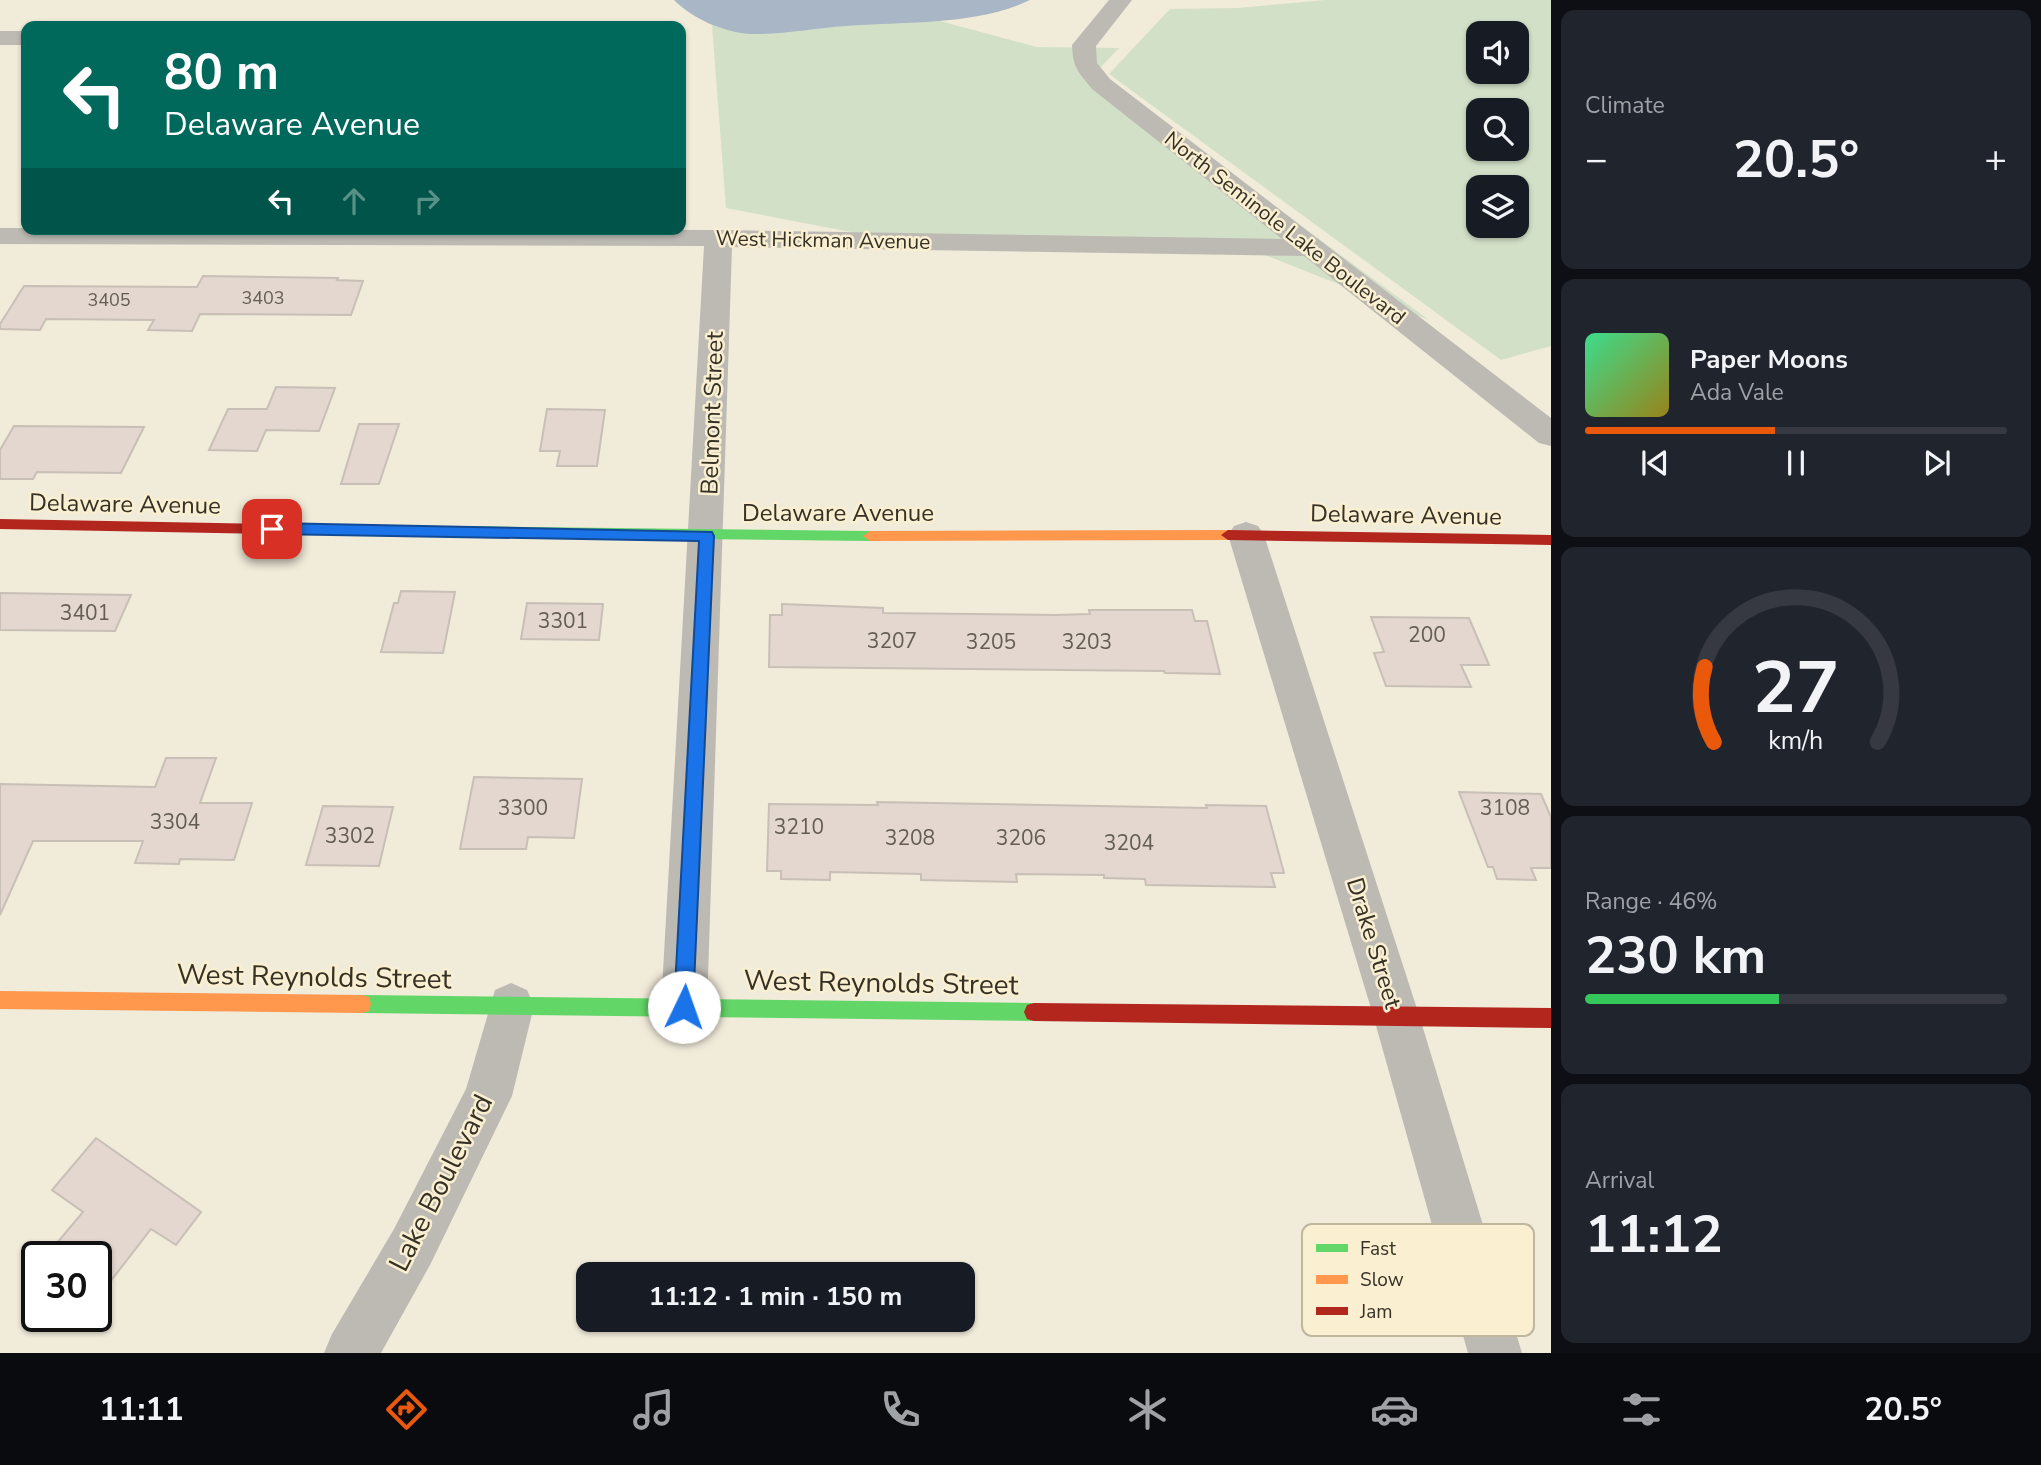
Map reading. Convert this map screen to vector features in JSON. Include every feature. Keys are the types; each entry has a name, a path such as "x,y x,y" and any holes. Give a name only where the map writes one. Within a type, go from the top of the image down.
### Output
{"street":[{"name":"North Seminole Lake Boulevard","path":"1121,0 1084,45 1084,64 1101,84 1551,435"},
{"path":"0,38 21,38"},
{"name":"West Hickman Avenue","path":"0,236 718,238 1310,248"},
{"name":"Belmont Street","path":"684,1007 707,536 718,238"},
{"name":"Delaware Avenue","path":"0,524 707,536 1246,535 1551,540"},
{"name":"Drake Street","path":"1246,535 1396,1015 1457,1224"},
{"name":"West Reynolds Street","path":"0,1000 1551,1018"},
{"name":"Lake Boulevard","path":"351,1353 412,1247 488,1096 511,1006"},
{"name":"Drake Street","path":"1490,1336 1495,1353"}],"green space":[{"path":"1325,0 1551,0 1551,346 1501,360 1109,74 1170,9 1238,8"},
{"path":"940,21 1037,47 1119,48 1098,70 1100,78 1429,320 1265,255 914,244 726,208 712,25 750,34 890,22"}],"water":[{"path":"674,0 1030,0 987,14 940,21 750,34 699,19"}],"building":[{"path":"203,276 338,278 337,280 363,281 351,315 200,314 192,331 148,330 154,320 46,319 40,330 0,329 0,324 24,286 197,287"},
{"path":"276,387 335,388 319,431 266,430 257,451 209,450 228,409 267,409"},
{"path":"547,409 605,410 597,466 557,466 560,451 540,451"},
{"path":"359,424 399,424 379,484 341,484"},
{"path":"14,426 144,427 121,473 37,472 33,479 0,479 0,450"},
{"path":"401,591 455,592 443,653 381,652 394,603 398,603"},
{"path":"0,593 131,595 115,631 0,630"},
{"path":"527,603 603,604 599,640 521,639"},
{"path":"782,604 883,608 883,613 1055,615 1090,614 1089,610 1192,610 1195,621 1207,621 1220,674 1164,671 769,667 770,615 782,615"},
{"path":"1371,617 1469,618 1489,665 1461,665 1471,687 1386,686 1374,653 1384,652"},
{"path":"166,758 216,758 200,803 252,803 234,860 180,859 179,864 135,863 143,841 33,841 0,915 0,784 155,787"},
{"path":"474,777 582,779 574,838 528,837 526,849 460,849"},
{"path":"1459,792 1541,794 1551,817 1551,868 1531,868 1536,880 1497,879 1493,867 1488,867"},
{"path":"877,802 1207,808 1206,805 1266,806 1284,873 1271,873 1275,887 1146,885 1145,879 1104,878 1104,875 1016,874 1017,882 921,880 921,874 830,872 830,880 781,879 781,871 767,871 769,804 878,805"},
{"path":"323,806 393,807 379,866 306,865"},
{"path":"96,1138 201,1212 176,1245 151,1229 112,1279 112,1241 59,1241 83,1212 52,1190"}],"traffic: fast":[{"path":"267,529 870,536"},
{"path":"362,1004 1034,1012"}],"traffic: slow":[{"path":"870,536 1228,535"},
{"path":"0,1000 362,1004"}],"traffic: jam":[{"path":"0,524 267,529"},
{"path":"1228,535 1551,540"},
{"path":"1034,1012 1551,1018"}],"route":[{"path":"272,529 707,536 684,1007"}]}
